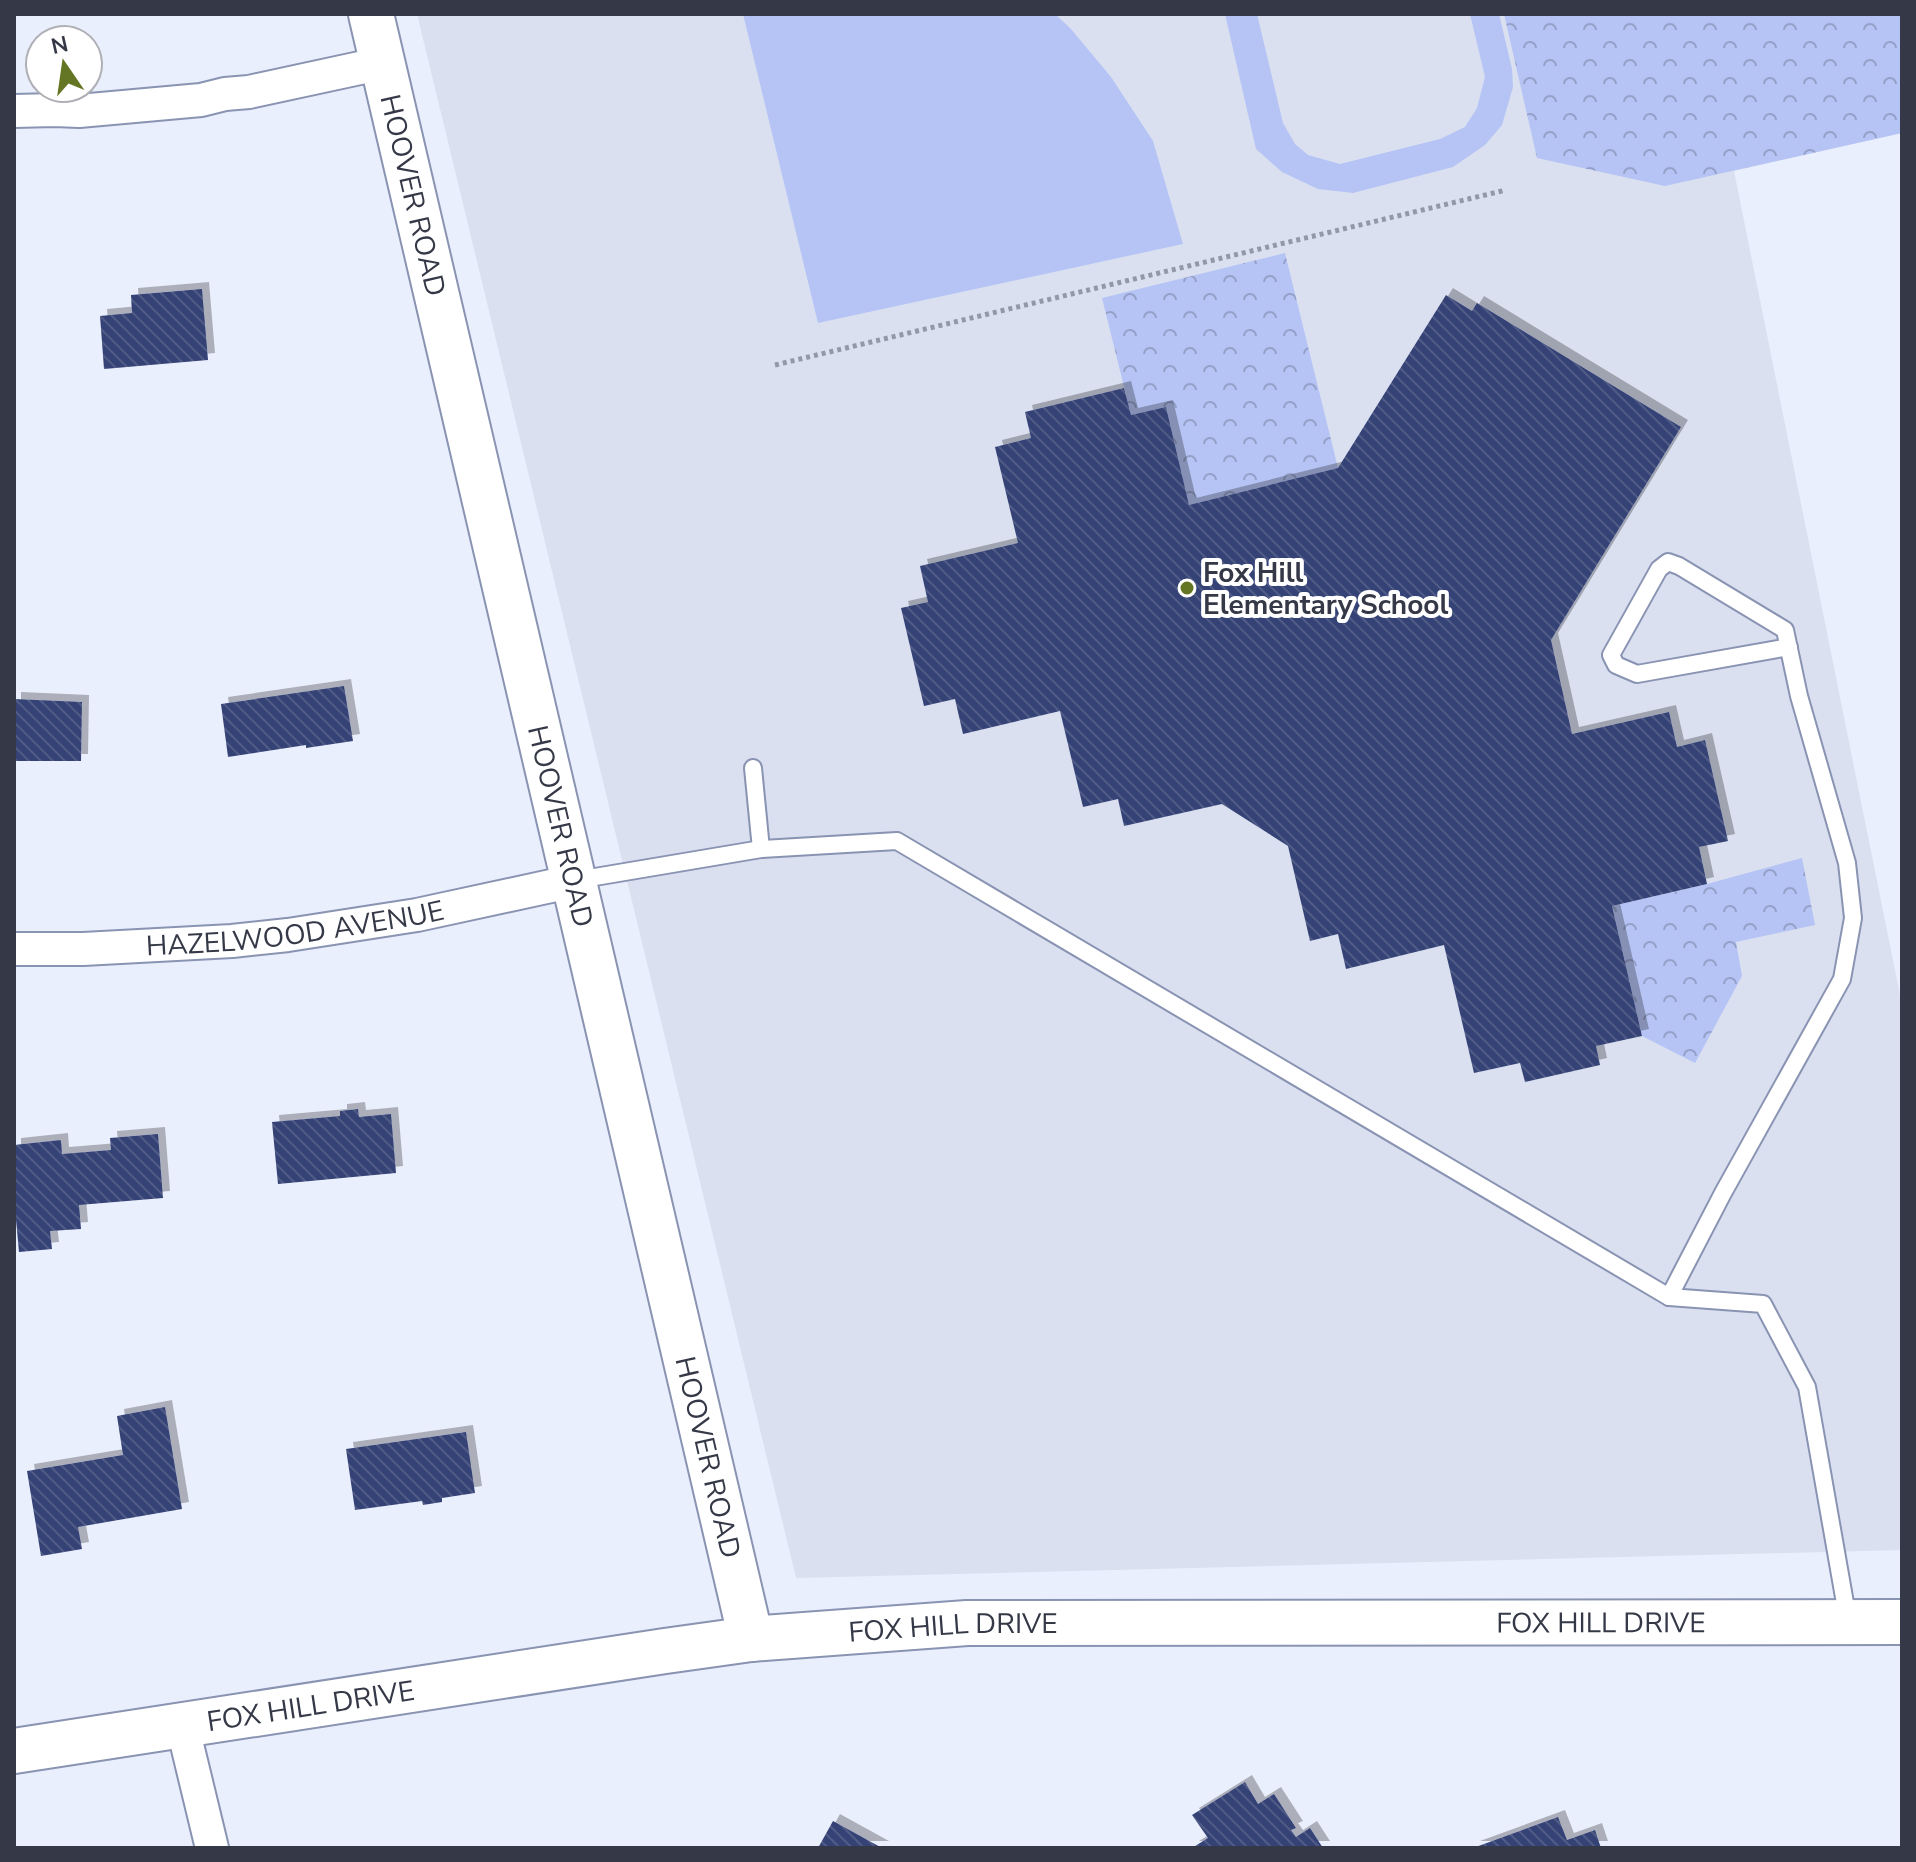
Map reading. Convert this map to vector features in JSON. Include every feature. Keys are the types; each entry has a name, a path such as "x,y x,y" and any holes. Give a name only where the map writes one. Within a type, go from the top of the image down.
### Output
{"street":[{"name":"HOOVER ROAD","path":"371,14 751,1639"},
{"path":"14,111 79,111 201,100 383,63"},
{"name":"HAZELWOOD AVENUE","path":"14,949 83,949 288,935 417,915 574,881"},
{"name":"FOX HILL DRIVE","path":"14,1751 751,1639 967,1623 1902,1622"},
{"path":"182,1724 212,1848"}],"lane":[{"path":"1669,1297 1842,979 1853,918 1847,863 1799,696 1789,647 1785,630 1668,562 1659,569 1611,655 1616,665 1637,674 1789,647"},
{"path":"753,768 761,849"},
{"path":"574,881 761,849 897,841 1669,1297 1763,1304 1807,1387 1848,1622"}],"path":[{"path":"775,365 1506,190"}],"shaded area":[{"name":"Fox Hill Elementary School","path":"417,14 1902,14 1902,133 1734,171 1902,1005 1902,1550 796,1578"}],"green space":[{"path":"743,14 1055,14 1111,77 1153,141 1183,244 818,323"},
{"path":"1225,14 1257,14 1283,123 1295,144 1308,155 1340,164 1440,139 1465,127 1477,108 1485,77 1470,14 1499,14 1512,69 1513,87 1502,125 1485,145 1453,167 1353,193 1318,189 1282,172 1256,149"},
{"path":"1504,14 1902,14 1902,133 1665,186 1537,158"},
{"path":"1285,253 1338,468 1189,505 1166,407 1131,415 1102,298"},
{"path":"1802,858 1815,925 1736,942 1742,976 1695,1063 1642,1036 1612,906"}],"building":[{"path":"202,289 208,360 104,369 100,316 132,313 131,295"},
{"path":"1446,295 1472,311 1477,303 1681,427 1551,640 1572,734 1669,712 1677,747 1705,740 1728,841 1699,847 1707,884 1612,906 1642,1036 1596,1046 1600,1065 1525,1082 1520,1063 1474,1073 1444,945 1346,969 1338,934 1310,941 1288,846 1222,804 1124,826 1118,799 1083,807 1060,711 963,734 955,699 924,706 901,608 928,602 920,566 1018,543 995,447 1031,438 1025,412 1124,388 1131,415 1166,407 1189,505 1338,468"},
{"path":"344,686 353,741 228,757 221,704"},
{"path":"14,699 82,702 81,761 14,761"},
{"path":"358,1109 359,1117 391,1114 396,1173 278,1184 272,1122 340,1116 340,1111"},
{"path":"158,1134 163,1198 79,1205 81,1229 50,1231 52,1249 19,1252 14,1198 14,1145 61,1140 62,1154 111,1150 110,1138"},
{"path":"165,1407 182,1509 78,1527 82,1549 41,1556 27,1471 123,1455 117,1416"},
{"path":"466,1432 475,1493 442,1498 442,1502 423,1505 422,1501 355,1510 346,1449"},
{"path":"1245,1782 1258,1804 1274,1794 1296,1828 1291,1830 1296,1837 1310,1828 1323,1848 1192,1848 1208,1838 1192,1815"},
{"path":"1558,1817 1567,1840 1595,1830 1601,1848 1473,1848"},
{"path":"833,1821 882,1848 818,1848"}],"place":[{"name":"Fox Hill Elementary School","path":"1187,588"}]}
